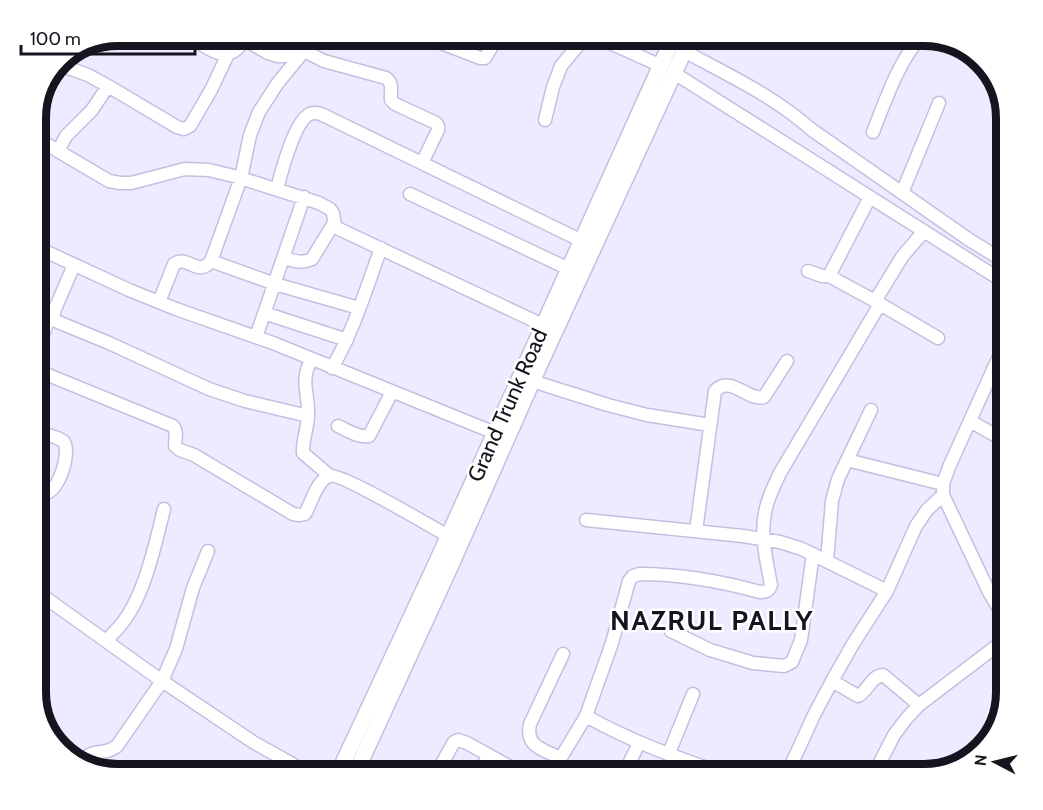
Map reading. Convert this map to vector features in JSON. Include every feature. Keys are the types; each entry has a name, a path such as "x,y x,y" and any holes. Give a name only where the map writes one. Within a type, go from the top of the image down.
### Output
{"main road":[{"name":"Grand Trunk Road","path":"343,764 669,47"},
{"name":"Grand Trunk Road","path":"360,764 686,47"}],"street":[{"path":"206,47 220,54 228,54 238,47"},
{"path":"259,47 278,56 304,51 324,61 386,78 392,86 391,100 395,104 438,126 422,163"},
{"path":"452,47 484,58 492,47"},
{"path":"545,120 561,66 577,47"},
{"path":"619,47 661,66"},
{"path":"873,132 896,74 912,47"},
{"path":"159,302 176,262 183,261 203,268 207,267 211,261 241,178 250,135 260,112 277,84 304,51"},
{"path":"684,51 764,94 902,193 996,256"},
{"path":"70,65 184,129 190,126 195,118 228,54"},
{"path":"675,73 996,276"},
{"path":"58,151 66,136 87,115 108,86"},
{"path":"902,193 939,103"},
{"path":"277,189 290,146 301,123 307,115 314,113 328,117 582,241"},
{"path":"47,144 109,181 131,183 185,169 209,170 304,197 330,209 334,223 339,229 543,325"},
{"path":"410,194 569,269"},
{"path":"256,337 304,197"},
{"path":"829,276 870,197"},
{"path":"284,258 298,262 312,259 334,223"},
{"path":"557,764 586,716 605,664 629,581 633,576 647,574 684,576 765,592 769,589 771,585 763,538 764,515 770,493 902,257 924,231"},
{"path":"332,368 348,340 381,248"},
{"path":"47,252 129,290 256,337 495,433"},
{"path":"211,261 275,284 359,308"},
{"path":"47,324 74,265"},
{"path":"808,271 829,276 938,338"},
{"path":"264,313 348,340"},
{"path":"53,315 58,322 209,389 308,417"},
{"path":"312,359 304,377 308,417 302,446 303,453 330,476"},
{"path":"696,531 715,391 719,387 731,386 760,398 764,397 788,361"},
{"path":"792,764 832,681 887,591 916,526 944,490 949,467 996,363"},
{"path":"47,374 173,426 176,429 175,446 293,514 305,514 316,489 324,479 337,476 448,536"},
{"path":"532,381 647,416 710,425"},
{"path":"338,426 359,436 369,436 392,392"},
{"path":"827,561 832,501 838,479 870,410"},
{"path":"970,421 996,436"},
{"path":"47,436 63,441 66,453 56,486 47,494"},
{"path":"847,460 944,490 996,604"},
{"path":"106,640 120,627 131,610 151,560 164,509"},
{"path":"586,519 763,538 780,542 813,554 887,591"},
{"path":"87,756 111,751 117,746 162,681 176,649 193,588 208,550"},
{"path":"671,631 710,650 753,663 784,666 792,662 801,640 813,554"},
{"path":"47,599 162,681 253,742 292,764"},
{"path":"879,764 894,735 919,705 996,646"},
{"path":"560,758 532,743 528,732 563,654"},
{"path":"832,681 858,696 875,677 883,675 919,705"},
{"path":"669,753 693,694"},
{"path":"586,716 610,730 690,764"},
{"path":"442,764 454,742 458,740 504,764"},
{"path":"629,764 639,742"},
{"path":"484,764 488,756"}],"district":[{"name":"NAZRUL PALLY","path":"712,620"}]}
